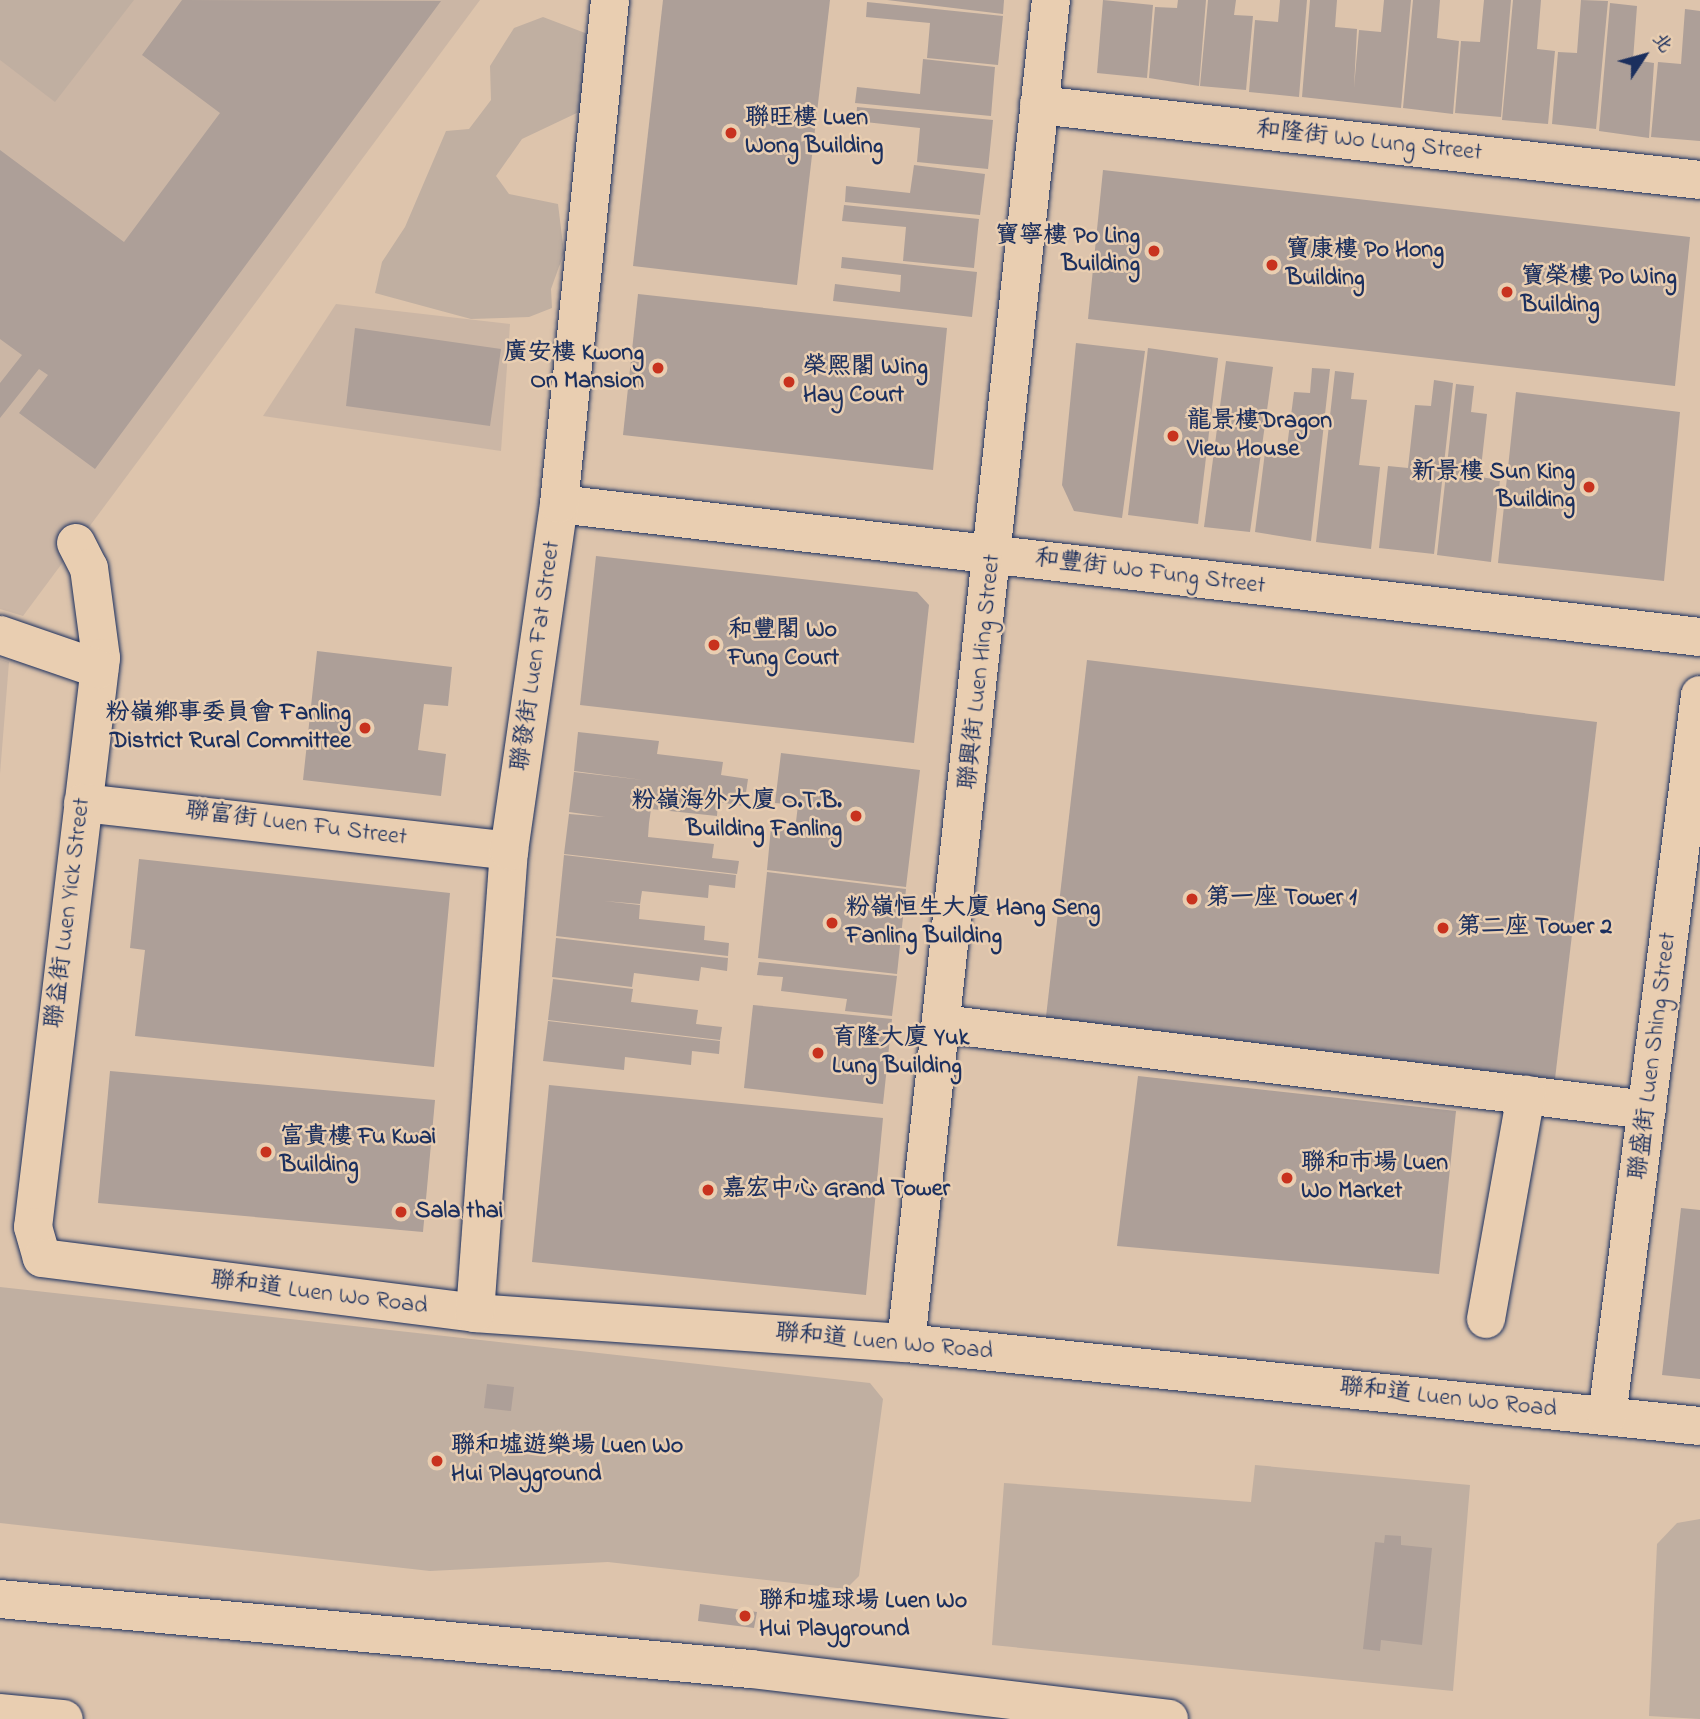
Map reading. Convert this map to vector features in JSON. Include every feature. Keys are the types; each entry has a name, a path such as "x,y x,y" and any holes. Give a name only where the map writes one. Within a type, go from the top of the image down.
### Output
{"street":[{"name":"聯發街 Luen Fat Street","path":"475,1313 509,851 559,504 610,0"},
{"name":"聯興街 Luen Hing Street","path":"906,1343 994,554 1051,0"},
{"name":"和隆街 Wo Lung Street","path":"1039,105 1700,180"},
{"name":"和豐街 Wo Fung Street","path":"559,504 1700,636"},
{"name":"聯益街 Luen Yick Street","path":"67,1263 42,1258 33,1227 99,669 96,601 76,543"},
{"path":"0,635 99,669"},
{"name":"聯盛街 Luen Shing Street","path":"1607,1416 1700,695"},
{"name":"聯富街 Luen Fu Street","path":"83,803 509,851"},
{"path":"942,1024 1647,1110"},
{"path":"1486,1319 1526,1095"},
{"name":"聯和道 Luen Wo Road","path":"67,1263 475,1313 906,1343 1700,1426"},
{"path":"0,1599 751,1669 1169,1719"},
{"path":"0,1713 64,1719"}],"shaded area":[{"path":"0,0 480,0 23,616 0,609"},
{"path":"0,0 134,0 55,102 0,60"},
{"path":"543,17 593,36 581,111 522,139 496,176 509,194 558,204 564,253 551,289 552,308 529,317 471,319 375,293 382,262 405,227 446,131 469,129 491,100 490,66 514,28"},
{"path":"336,304 510,324 501,451 263,416"},
{"path":"0,659 9,662 0,774"},
{"name":"聯和墟遊樂場 Luen Wo Hui Playground","path":"0,1287 870,1383 883,1399 859,1576 846,1589 608,1562 430,1571 0,1523"},
{"path":"1255,1465 1470,1485 1453,1691 992,1645 1004,1483 1251,1502"},
{"path":"1700,1519 1700,1719 1649,1716 1657,1544 1677,1523"}],"building":[{"path":"182,0 441,1 95,469 19,413 48,375 39,369 0,418 0,383 22,355 0,339 0,150 124,242 220,113 142,55"},
{"name":"聯旺樓 Luen Wong Building","path":"663,0 830,0 797,285 633,266"},
{"path":"887,0 1004,0 1003,14"},
{"path":"1103,0 1153,5 1147,78 1097,73"},
{"path":"1178,0 1206,0 1199,86 1149,78 1155,7 1177,8"},
{"path":"1208,0 1236,0 1234,15 1253,16 1246,90 1200,86"},
{"path":"1280,0 1307,0 1299,97 1249,92 1255,20 1278,22"},
{"path":"1310,0 1337,0 1335,27 1357,29 1354,88 1359,30 1381,32 1384,0 1411,0 1401,108 1302,97"},
{"path":"1413,0 1440,0 1437,38 1459,41 1453,114 1403,108"},
{"path":"1484,0 1511,0 1501,117 1455,113 1461,41 1480,42"},
{"path":"1513,0 1541,0 1537,49 1555,51 1548,124 1502,120"},
{"path":"1581,0 1608,1 1596,129 1552,124 1558,52 1577,53"},
{"path":"867,2 1003,16 998,65 927,58 930,23 866,17"},
{"path":"1610,3 1637,6 1633,60 1654,63 1649,138 1599,131"},
{"path":"1685,9 1700,11 1700,141 1651,137 1658,62 1681,64"},
{"path":"923,59 995,67 991,116 855,103 857,87 920,94"},
{"path":"857,107 993,120 988,169 917,162 920,128 856,121"},
{"path":"914,165 985,174 980,215 845,202 846,186 910,193"},
{"path":"1103,170 1690,237 1675,386 1088,319"},
{"path":"844,205 979,219 974,268 903,261 906,227 842,221"},
{"path":"842,257 977,272 972,317 833,301 835,284 900,292 901,275 841,268"},
{"name":"榮熙閣 Wing Hay Court","path":"638,294 947,328 933,470 623,435"},
{"path":"355,328 501,349 490,426 346,406"},
{"path":"1076,343 1145,351 1122,518 1074,511 1062,485"},
{"name":"龍景樓Dragon View House","path":"1148,348 1218,358 1198,524 1128,515"},
{"path":"1226,361 1273,367 1250,532 1204,527"},
{"path":"1312,368 1330,369 1311,541 1255,532 1265,452 1286,455 1294,392 1310,393"},
{"path":"1335,371 1354,373 1351,399 1367,400 1359,465 1380,467 1371,549 1316,542"},
{"path":"1434,380 1453,383 1434,554 1379,548 1388,466 1408,468 1415,405 1431,406"},
{"path":"1456,384 1474,386 1471,412 1487,414 1480,477 1500,480 1491,562 1437,555"},
{"name":"新景樓 Sun King Building","path":"1516,392 1680,412 1664,581 1498,563"},
{"name":"和豐閣 Wo Fung Court","path":"596,556 917,592 929,605 914,743 580,705"},
{"name":"粉嶺鄉事委員會 Fanling District Rural Committee","path":"317,651 452,667 448,706 424,704 418,750 446,754 441,796 303,780"},
{"path":"1087,660 1597,722 1555,1079 1046,1017"},
{"path":"578,732 659,741 657,754 723,762 721,775 748,779 744,806 718,802 717,816 651,809 649,823 648,837 714,844 712,858 739,861 737,874 564,854 569,814 605,817 569,812 574,772 643,780 574,771"},
{"name":"粉嶺海外大廈 O.T.B. Building Fanling","path":"781,753 920,770 906,887 767,870 771,827 795,830 798,805 775,803"},
{"path":"564,855 736,875 735,888 709,885 708,898 642,891 640,904 604,901 640,905 639,919 705,926 704,940 729,943 728,956 556,936"},
{"path":"139,859 450,893 434,1067 135,1036 145,950 130,948"},
{"name":"粉嶺恒生大廈 Hang Seng Fanling Building","path":"767,872 906,889 897,974 758,958"},
{"path":"556,938 728,958 727,971 701,967 699,981 634,973 632,987 552,977"},
{"path":"759,962 897,976 892,1016 845,1011 847,999 781,991 783,977 757,975"},
{"path":"553,979 633,989 631,1002 698,1010 696,1024 722,1027 720,1040 548,1020"},
{"name":"育隆大廈 Yuk Lung Building","path":"753,1005 892,1019 883,1104 744,1088"},
{"path":"548,1021 720,1041 719,1054 692,1051 691,1065 625,1057 624,1070 543,1061"},
{"name":"富貴樓 Fu Kwai Building","path":"110,1071 435,1100 423,1232 98,1203"},
{"name":"聯和市場 Luen Wo Market","path":"1138,1076 1456,1111 1439,1274 1117,1246"},
{"name":"嘉宏中心 Grand Tower","path":"549,1085 883,1118 866,1295 532,1262"},
{"path":"1681,1208 1700,1210 1700,1379 1662,1375"},
{"path":"487,1384 514,1387 511,1411 484,1408"},
{"path":"1385,1535 1401,1536 1401,1545 1432,1548 1422,1645 1381,1640 1380,1651 1363,1649 1375,1542 1384,1543"},
{"path":"700,1604 757,1612 754,1628 698,1621"}],"place":[{"name":"聯旺樓 Luen Wong Building","path":"731,133"},
{"name":"寶寧樓 Po Ling Building","path":"1154,251"},
{"name":"寶康樓 Po Hong Building","path":"1272,265"},
{"name":"寶榮樓 Po Wing Building","path":"1507,292"},
{"name":"廣安樓 Kwong On Mansion","path":"658,368"},
{"name":"榮熙閣 Wing Hay Court","path":"789,382"},
{"name":"龍景樓Dragon View House","path":"1173,436"},
{"name":"新景樓 Sun King Building","path":"1589,487"},
{"name":"和豐閣 Wo Fung Court","path":"714,645"},
{"name":"粉嶺鄉事委員會 Fanling District Rural Committee","path":"365,728"},
{"name":"粉嶺海外大廈 O.T.B. Building Fanling","path":"856,816"},
{"name":"第一座 Tower 1","path":"1192,899"},
{"name":"粉嶺恒生大廈 Hang Seng Fanling Building","path":"832,923"},
{"name":"第二座 Tower 2","path":"1443,928"},
{"name":"育隆大廈 Yuk Lung Building","path":"818,1053"},
{"name":"富貴樓 Fu Kwai Building","path":"266,1152"},
{"name":"聯和市場 Luen Wo Market","path":"1287,1178"},
{"name":"嘉宏中心 Grand Tower","path":"708,1190"},
{"name":"Sala thai","path":"401,1212"},
{"name":"聯和墟遊樂場 Luen Wo Hui Playground","path":"437,1461"},
{"name":"聯和墟球場 Luen Wo Hui Playground","path":"745,1616"}]}
